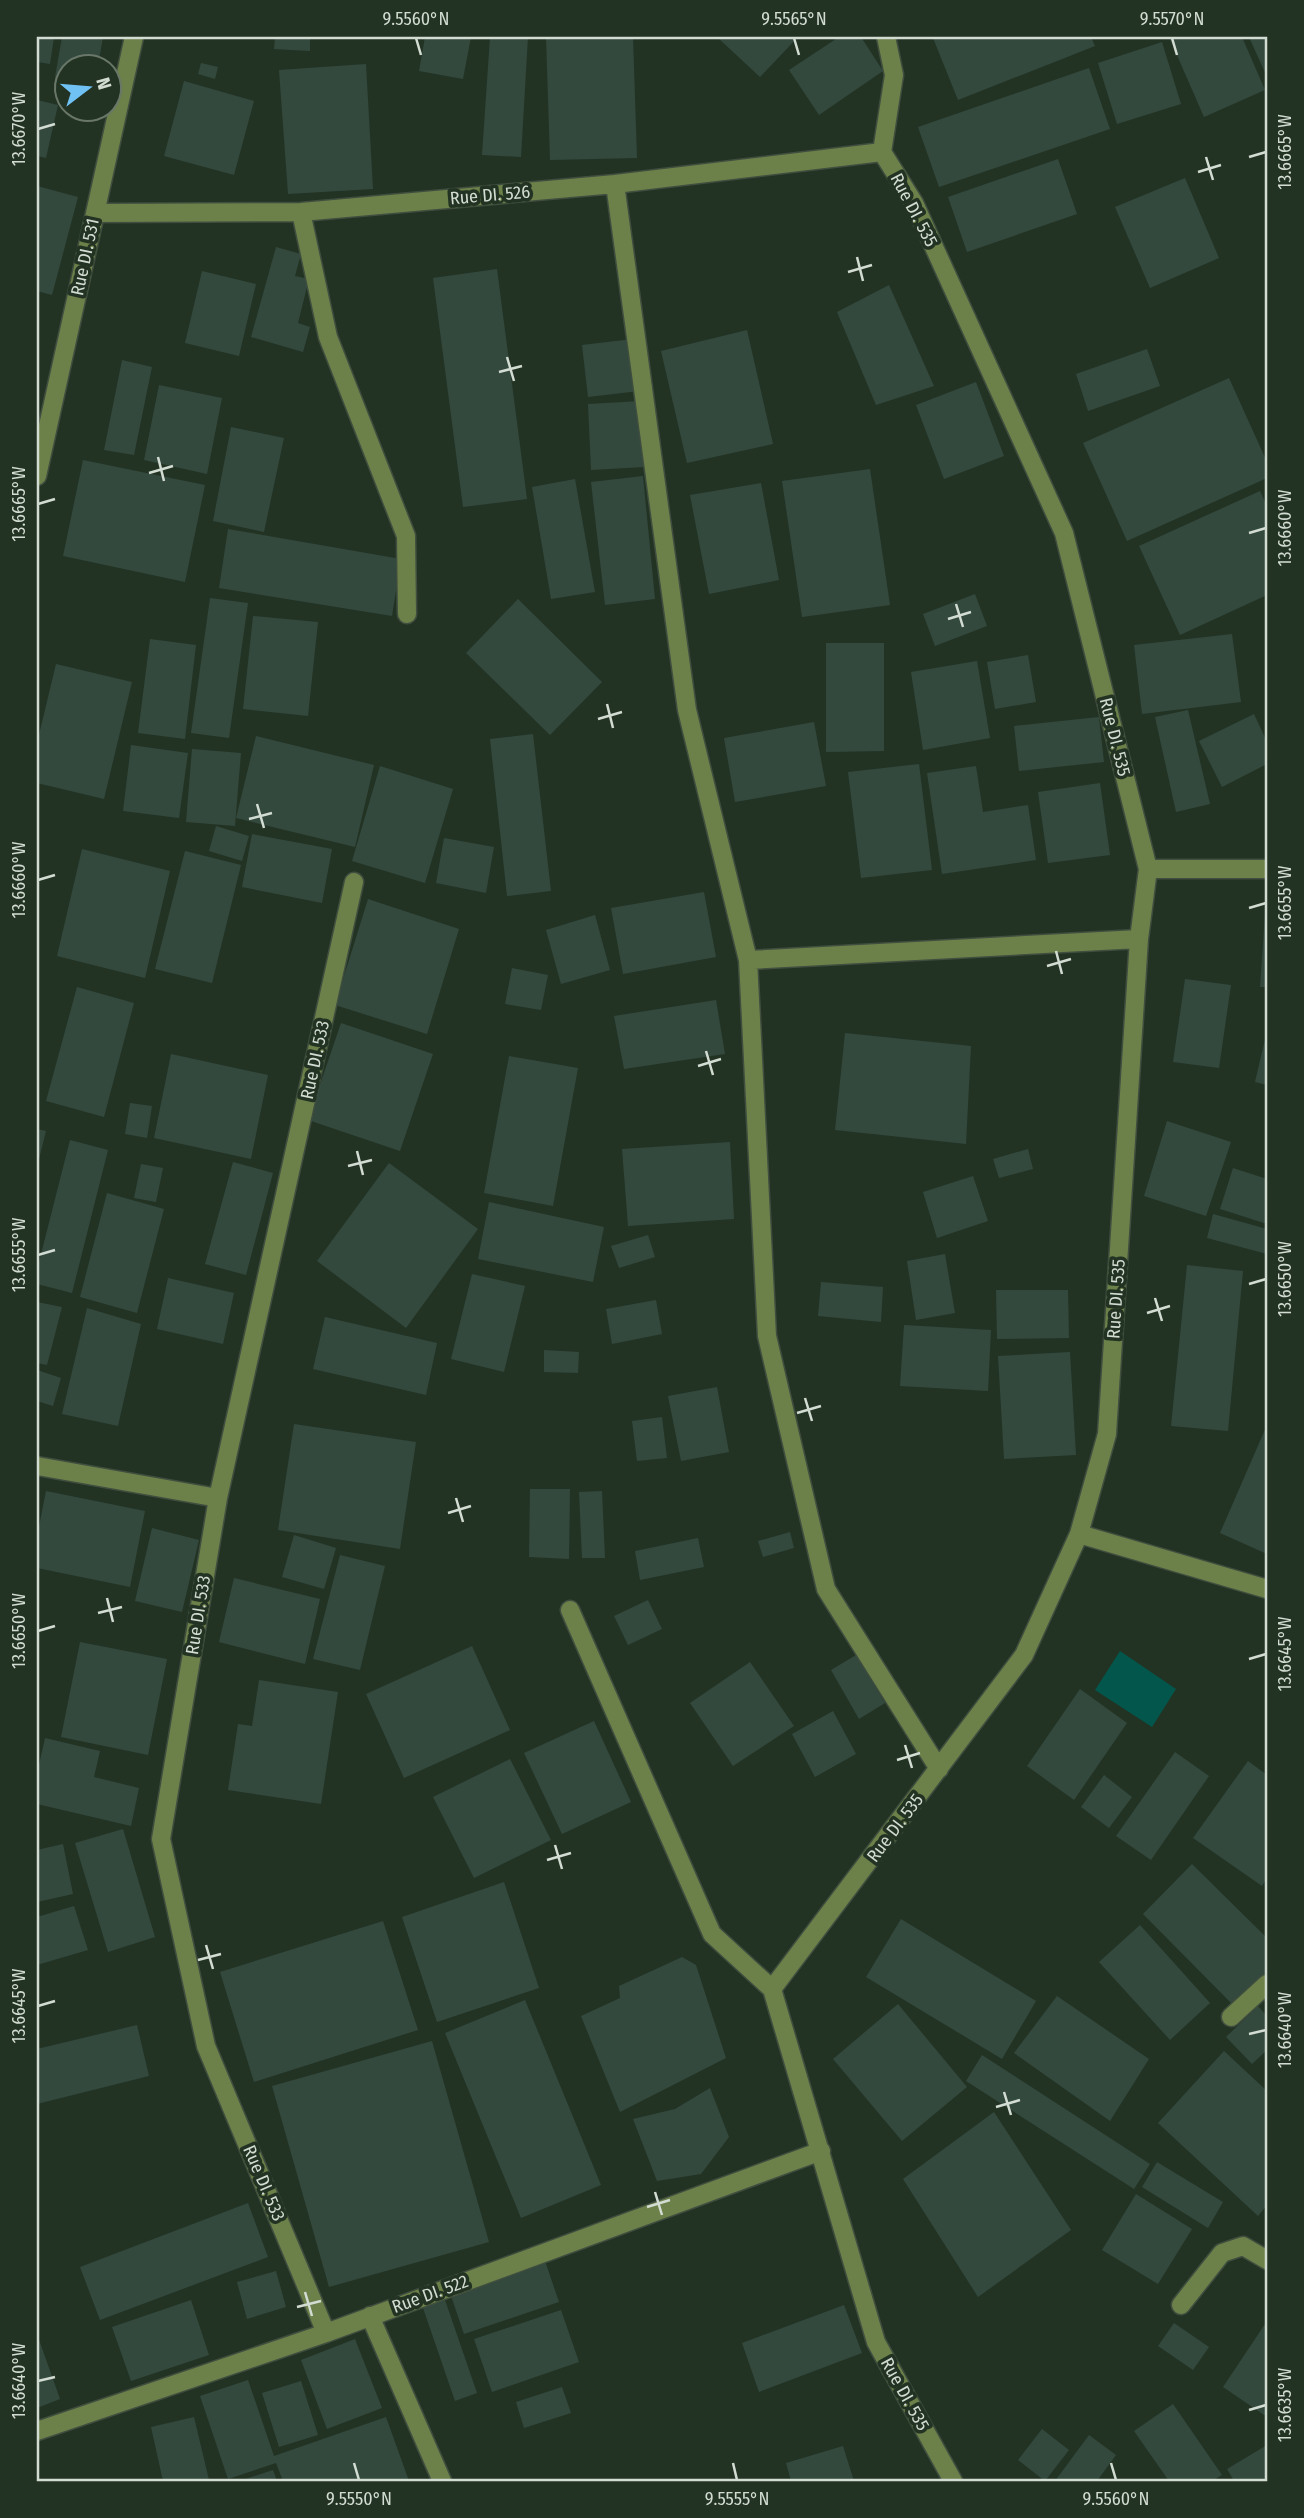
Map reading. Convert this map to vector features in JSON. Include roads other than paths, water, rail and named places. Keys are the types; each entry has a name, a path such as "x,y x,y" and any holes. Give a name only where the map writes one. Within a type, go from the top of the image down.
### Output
{"street":[{"name":"Rue DI. 531","path":"37,476 134,37"},
{"name":"Rue DI. 535","path":"886,37 894,75 882,152 914,203 1064,533 1148,869 1139,940 1107,1434 1079,1534 1024,1655 772,1989 876,2342 953,2481"},
{"name":"Rue DI. 526","path":"95,213 301,212 615,184 882,152"},
{"path":"615,184 687,710 748,960 767,1336 826,1589 939,1769"},
{"path":"301,212 328,337 406,536 407,614"},
{"path":"1148,869 1267,869"},
{"name":"Rue DI. 533","path":"326,2333 206,2046 161,1839 218,1498 354,882"},
{"path":"748,960 1139,940"},
{"path":"37,1466 218,1498"},
{"path":"1079,1534 1267,1589"},
{"path":"570,1610 712,1934 772,1989"},
{"path":"1231,2017 1267,1984"},
{"name":"Rue DI. 522","path":"37,2431 326,2333 821,2151"},
{"path":"1181,2305 1222,2253 1231,2248 1243,2246 1267,2260"},
{"path":"370,2316 442,2481"}],"water":[{"path":"1120,1651 1176,1689 1152,1727 1095,1690"}]}
